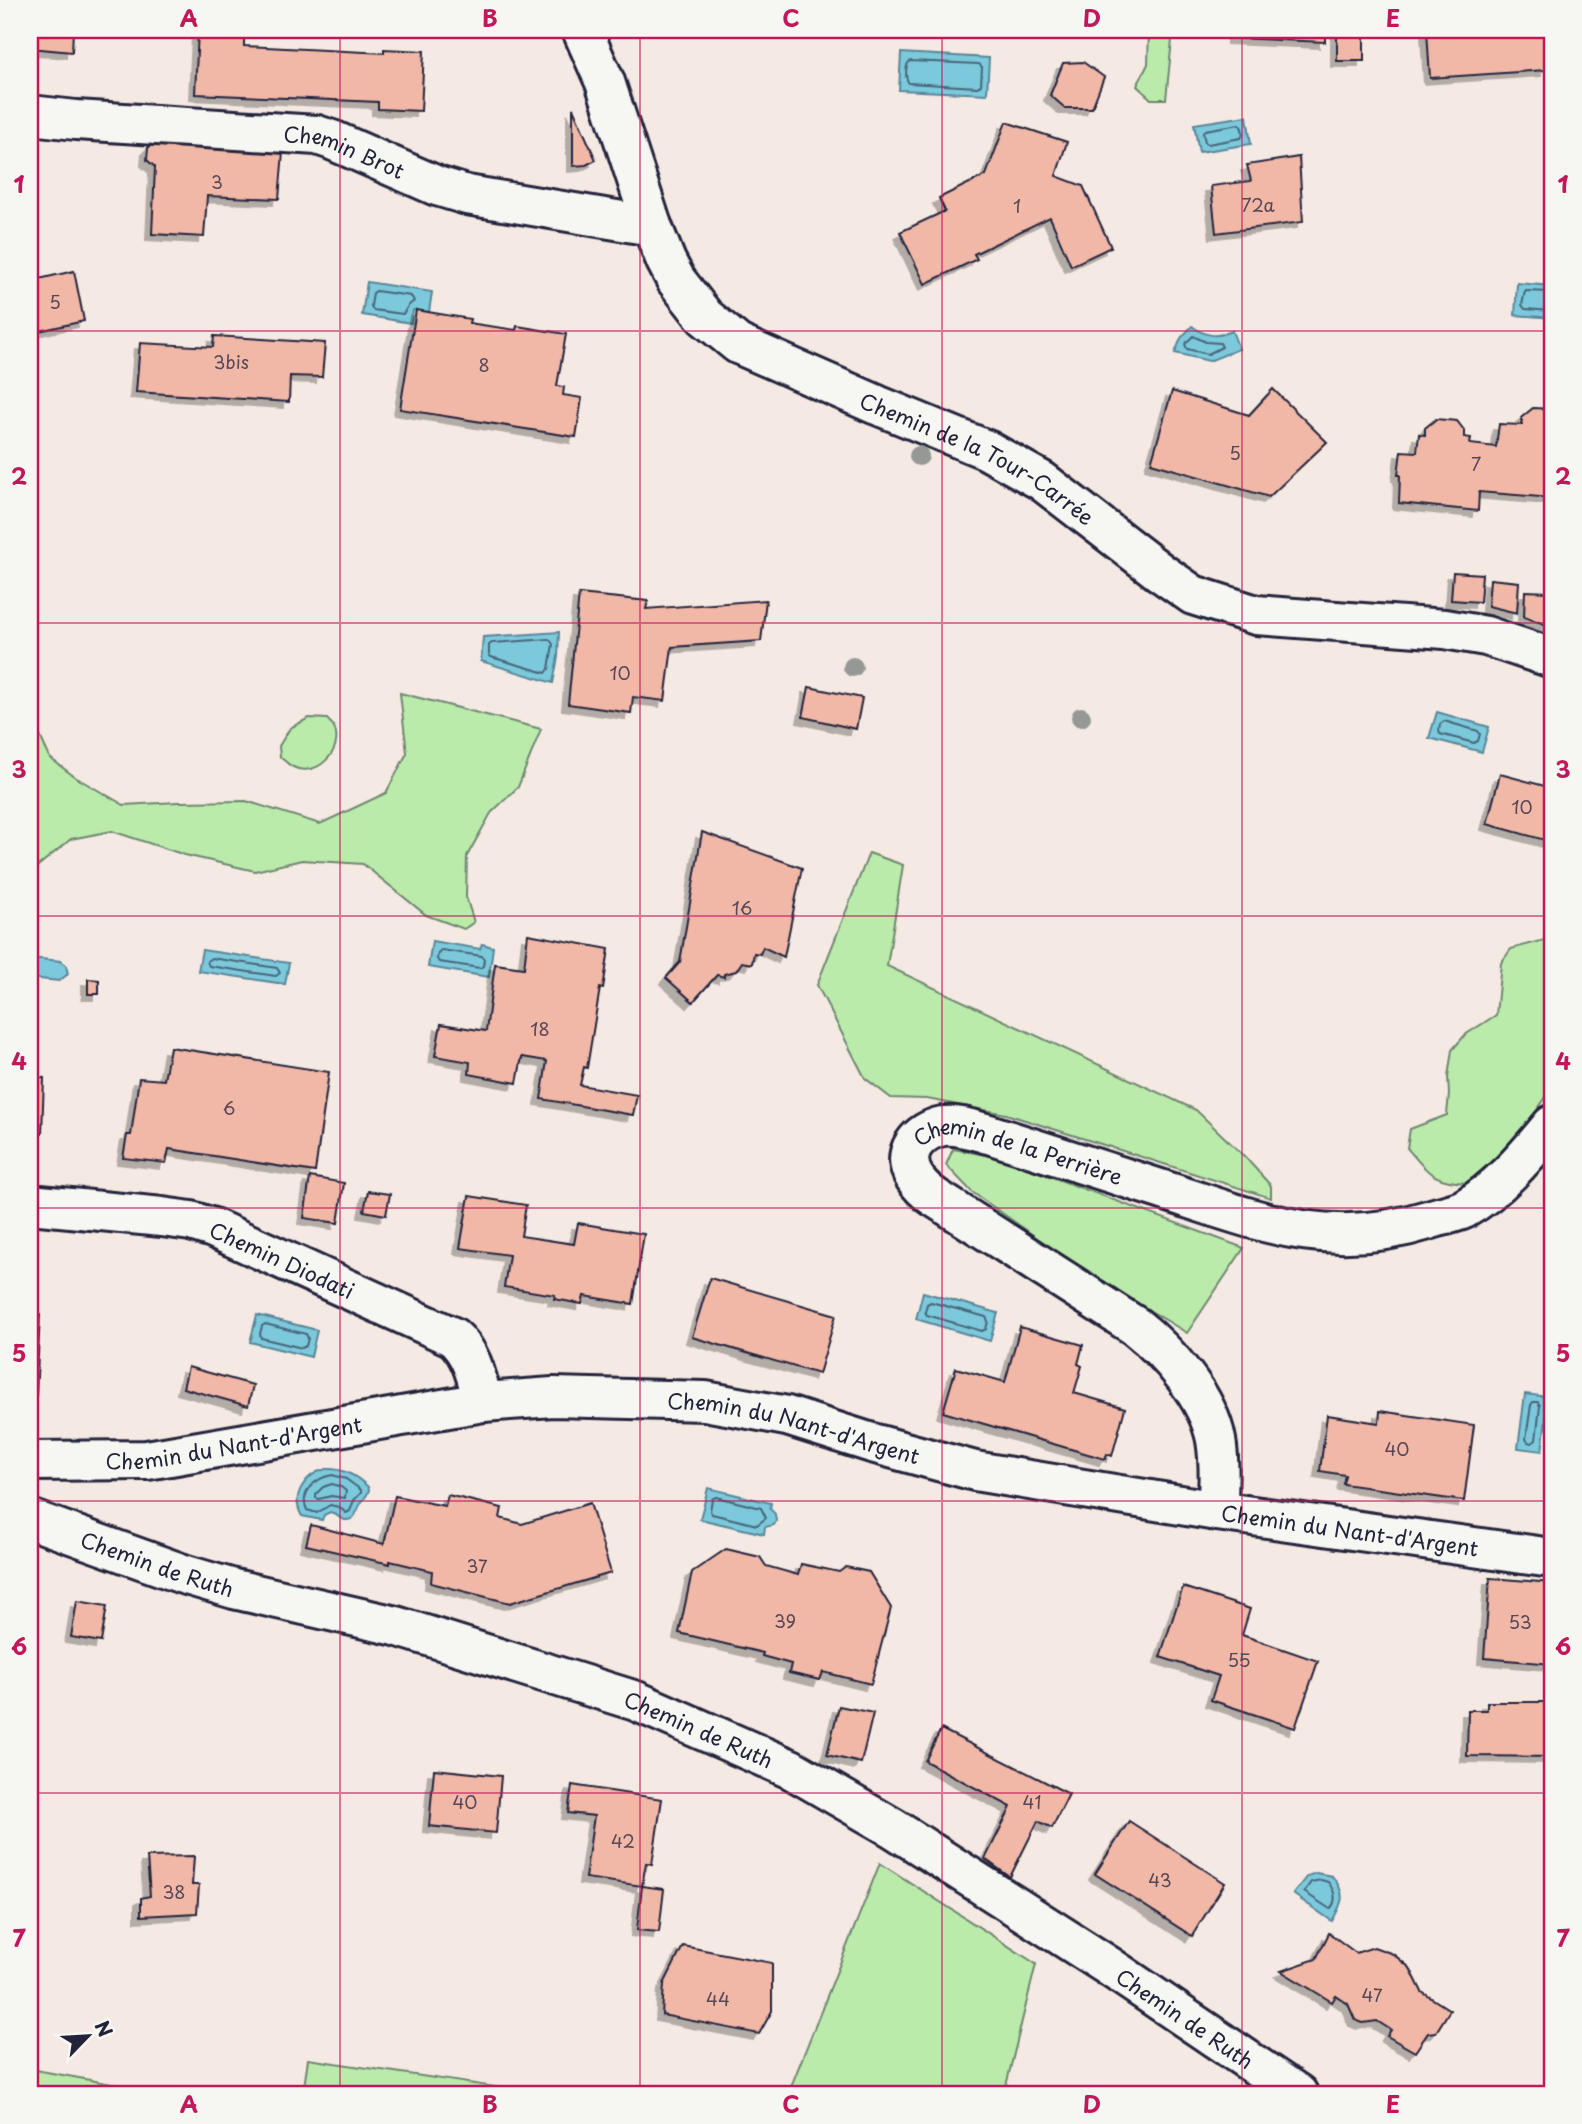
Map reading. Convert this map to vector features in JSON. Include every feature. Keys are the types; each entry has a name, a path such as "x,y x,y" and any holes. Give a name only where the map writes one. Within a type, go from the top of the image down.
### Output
{"street":[{"name":"Chemin de la Tour-Carrée","path":"582,30 605,82 666,261 676,280 705,317 738,344 998,456 1042,481 1193,595 1256,615 1445,629 1486,636 1552,659"},
{"name":"Chemin Brot","path":"30,115 317,135 467,195 652,226"},
{"name":"Chemin de la Perrière","path":"1217,1511 1219,1468 1215,1439 1206,1413 1170,1359 1135,1326 934,1198 921,1186 910,1169 909,1160 914,1142 943,1126 954,1126 992,1135 1251,1218 1303,1231 1336,1235 1368,1234 1403,1228 1461,1210 1502,1179 1532,1150 1552,1125"},
{"name":"Chemin Diodati","path":"30,1204 191,1221 240,1239 453,1337 468,1357 483,1402"},
{"name":"Chemin du Nant-d'Argent","path":"30,1461 147,1460 483,1402 553,1397 705,1401 787,1416 975,1471 1217,1511 1552,1558"},
{"name":"Chemin de Ruth","path":"30,1519 183,1574 234,1589 396,1626 636,1701 792,1769 893,1828 1040,1922 1297,2094"}],"green space":[{"path":"1149,30 1173,30 1166,99 1151,99 1137,86 1148,64"},
{"path":"400,693 541,729 518,787 491,813 467,856 466,897 474,922 464,929 426,915 363,864 302,860 255,871 185,855 112,831 71,839 30,870 31,716 50,758 75,777 124,805 246,801 320,824 386,793 407,753"},
{"path":"309,718 327,719 334,727 335,745 332,753 319,766 302,770 291,766 280,757 279,746 290,728"},
{"path":"869,853 903,865 887,966 1196,1110 1271,1186 1271,1198 1006,1114 927,1099 891,1098 865,1078 817,985"},
{"path":"1552,938 1552,1089 1511,1146 1471,1183 1441,1179 1427,1170 1407,1148 1410,1129 1447,1115 1452,1050 1465,1035 1496,1015 1501,963 1511,949"},
{"path":"953,1149 997,1157 1244,1248 1187,1333 1077,1266 972,1192 946,1165"},
{"path":"880,1863 1036,1964 1004,2094 788,2094"},
{"path":"308,2059 542,2094 303,2094"},
{"path":"30,2069 166,2094 30,2094"}],"water":[{"path":"901,53 989,58 987,94 899,90"},
{"path":"1247,116 1251,144 1199,152 1194,124"},
{"path":"367,282 432,292 429,312 413,310 411,323 362,315"},
{"path":"1517,283 1552,286 1552,318 1515,315"},
{"path":"1192,326 1211,335 1232,331 1239,349 1209,361 1175,353 1181,338"},
{"path":"559,632 553,683 481,661 483,637"},
{"path":"1437,712 1489,727 1482,752 1429,738"},
{"path":"432,941 480,949 482,944 493,947 489,977 428,967"},
{"path":"202,950 289,963 285,984 198,971"},
{"path":"30,958 61,961 66,965 68,974 59,981 30,978"},
{"path":"923,1292 998,1313 990,1341 916,1319"},
{"path":"257,1315 317,1330 311,1357 250,1342"},
{"path":"1525,1394 1549,1397 1542,1451 1518,1448"},
{"path":"326,1469 349,1473 368,1487 369,1490 355,1515 349,1520 330,1512 324,1515 322,1520 302,1516 298,1501 302,1487 312,1476"},
{"path":"708,1488 771,1503 770,1509 775,1514 776,1521 774,1525 765,1527 764,1534 700,1519"},
{"path":"1316,1873 1332,1876 1340,1888 1341,1903 1332,1921 1293,1894 1307,1876"}],"building":[{"path":"30,30 73,30 72,52 30,48"},
{"path":"198,30 244,30 244,46 384,53 384,49 424,51 421,111 378,109 378,102 195,94"},
{"path":"1233,30 1325,30 1325,42 1233,38"},
{"path":"1337,30 1364,30 1364,61 1337,61"},
{"path":"1427,30 1544,30 1547,70 1430,78"},
{"path":"1083,62 1104,77 1092,108 1065,108 1050,95 1063,63"},
{"path":"573,108 596,160 586,165 573,166"},
{"path":"1006,122 1067,142 1056,176 1083,186 1111,247 1071,266 1050,217 974,254 977,259 925,284 900,232 945,211 939,198 986,175"},
{"path":"153,143 283,152 279,199 207,196 204,237 152,234 155,167 147,160 148,148"},
{"path":"1299,157 1303,222 1216,233 1211,186 1251,181 1247,165"},
{"path":"74,271 84,321 30,333 30,281"},
{"path":"416,310 470,319 469,323 475,324 516,330 517,326 566,334 557,386 564,387 563,395 582,398 576,437 400,409"},
{"path":"214,336 325,343 322,377 290,376 289,402 136,392 140,343 213,347"},
{"path":"1273,389 1327,442 1269,497 1151,463 1172,391 1249,415"},
{"path":"1533,408 1552,409 1552,498 1479,492 1478,511 1399,503 1401,451 1417,452 1419,434 1425,435 1425,428 1436,419 1457,421 1464,430 1464,437 1471,438 1470,444 1496,447 1499,424 1522,425 1522,417"},
{"path":"1453,572 1482,574 1480,602 1451,600"},
{"path":"1490,579 1519,582 1517,613 1488,606"},
{"path":"1525,591 1551,592 1551,626 1524,617"},
{"path":"579,594 648,601 646,609 766,600 761,641 672,647 665,701 633,697 631,713 568,704"},
{"path":"809,687 862,698 856,729 803,717"},
{"path":"1500,774 1552,788 1552,842 1487,824"},
{"path":"702,832 802,868 784,957 763,947 760,954 754,953 752,964 742,962 736,971 724,974 724,977 717,975 693,1002 666,978 680,962"},
{"path":"528,934 609,949 587,1068 584,1067 580,1085 637,1095 633,1115 541,1099 547,1061 522,1057 517,1083 469,1074 470,1062 435,1056 441,1024 486,1031 495,964 524,968"},
{"path":"88,979 99,980 99,994 88,994"},
{"path":"170,1047 329,1072 315,1172 169,1149 166,1163 123,1158 127,1135 131,1135 139,1078 164,1080"},
{"path":"30,1077 44,1078 42,1134 30,1134"},
{"path":"310,1177 344,1183 338,1223 304,1218"},
{"path":"368,1191 390,1194 386,1215 364,1211"},
{"path":"469,1196 526,1205 521,1236 574,1244 578,1223 644,1234 633,1304 584,1296 582,1304 554,1299 555,1295 504,1287 509,1255 460,1248"},
{"path":"710,1278 836,1315 819,1374 692,1337"},
{"path":"30,1314 40,1314 36,1397 30,1397"},
{"path":"1020,1327 1083,1345 1078,1364 1082,1366 1074,1393 1125,1408 1112,1456 1107,1454 1105,1459 943,1412 956,1368 1005,1382"},
{"path":"188,1367 253,1385 248,1406 183,1388"},
{"path":"1380,1411 1474,1425 1464,1501 1343,1484 1345,1475 1320,1471 1327,1415 1379,1423"},
{"path":"448,1495 502,1508 500,1518 522,1524 590,1503 611,1573 510,1603 431,1583 432,1571 306,1545 311,1525 384,1544 395,1496 445,1506"},
{"path":"726,1549 760,1557 766,1566 798,1575 801,1564 839,1572 846,1567 869,1572 891,1608 871,1684 823,1672 820,1680 789,1673 791,1664 762,1656 763,1653 679,1633 692,1572"},
{"path":"1490,1578 1552,1583 1552,1664 1484,1658"},
{"path":"1183,1587 1250,1609 1242,1635 1318,1661 1295,1728 1211,1700 1219,1676 1160,1657"},
{"path":"77,1601 107,1606 101,1642 71,1637"},
{"path":"1487,1702 1552,1702 1552,1757 1467,1756 1468,1710 1487,1710"},
{"path":"839,1706 873,1713 861,1763 827,1755"},
{"path":"941,1729 1069,1794 1052,1828 1038,1821 1010,1877 985,1859 1011,1807 925,1761"},
{"path":"434,1769 501,1776 496,1833 429,1826"},
{"path":"572,1785 662,1799 652,1864 646,1863 642,1886 585,1878 594,1816 568,1813"},
{"path":"1129,1821 1225,1883 1192,1936 1095,1874"},
{"path":"194,1856 192,1885 199,1885 197,1913 141,1916 141,1898 150,1896 147,1857"},
{"path":"642,1886 664,1889 659,1932 637,1930"},
{"path":"1329,1933 1356,1953 1374,1947 1393,1954 1410,1968 1422,1992 1450,2010 1436,2032 1428,2033 1415,2052 1387,2036 1391,2030 1377,2021 1363,2023 1355,2020 1348,2004 1336,1996 1332,2002 1281,1971 1316,1959"},
{"path":"683,1946 772,1963 772,2011 759,2034 662,2015 664,1984"}]}
